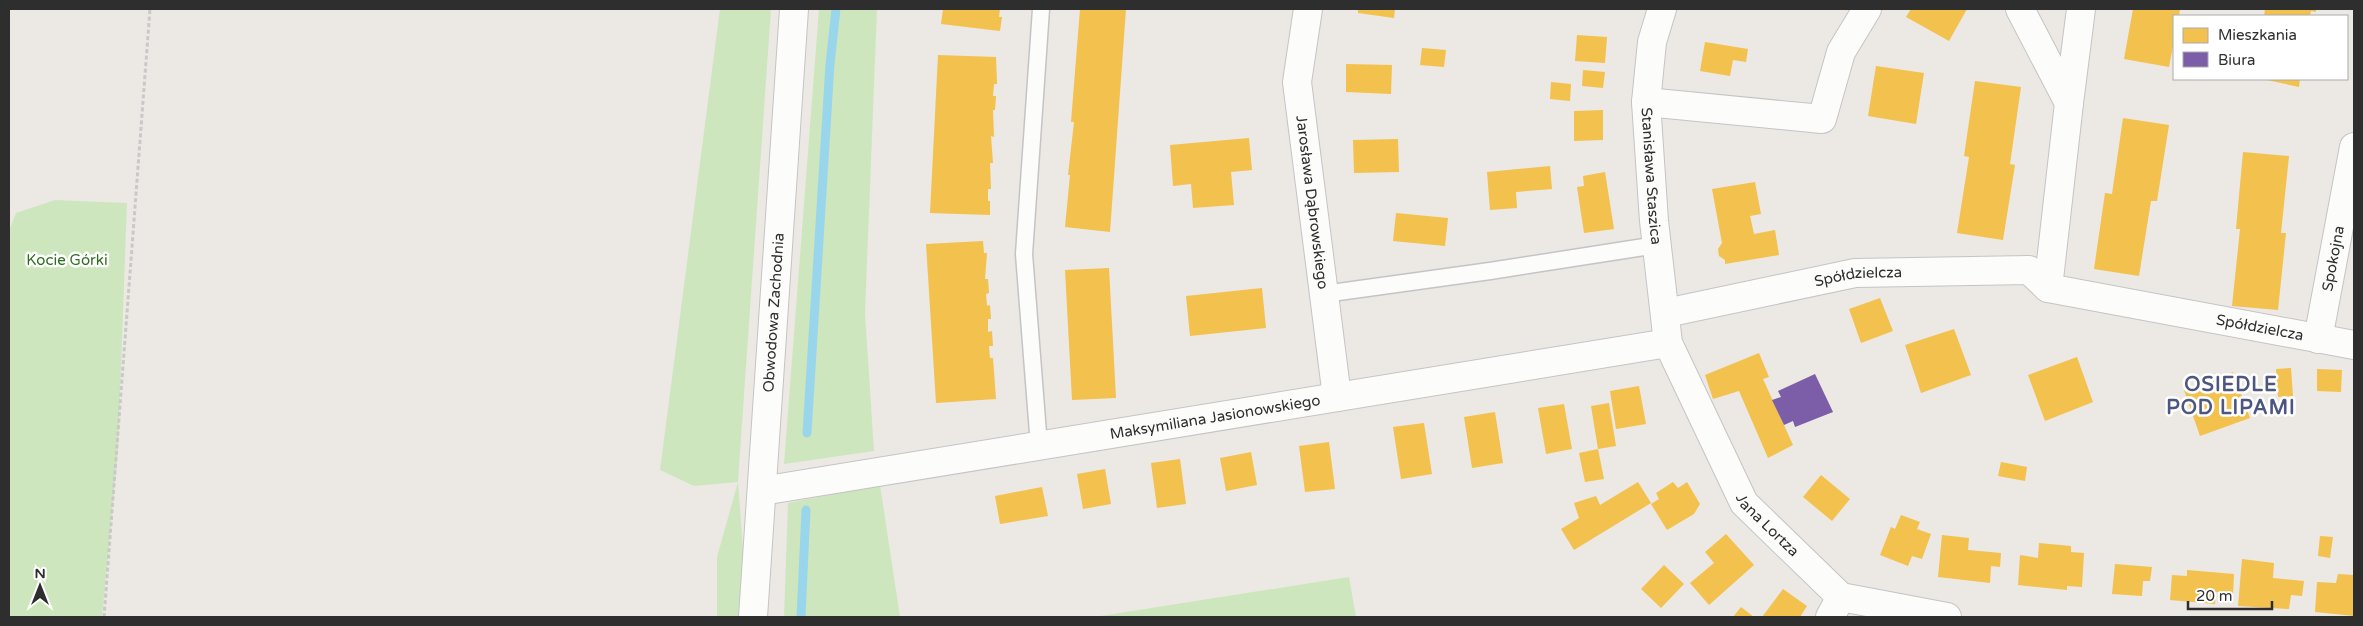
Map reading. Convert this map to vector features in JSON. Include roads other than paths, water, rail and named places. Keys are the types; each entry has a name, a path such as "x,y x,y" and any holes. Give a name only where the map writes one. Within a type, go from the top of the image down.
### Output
{"street":[{"name":"Obwodowa Zachodnia","path":"753,617 794,9"},
{"name":"Jarosława Dąbrowskiego","path":"1308,9 1297,82 1337,397"},
{"name":"Stanisława Staszica","path":"1662,9 1652,42 1646,102 1657,245 1668,343"},
{"path":"1646,102 1822,119 1841,52 1867,9"},
{"path":"2020,9 2069,102"},
{"path":"2048,288 2081,9"},
{"name":"Spokojna","path":"2318,339 2354,147"},
{"name":"Spółdzielcza","path":"1666,312 1855,273 2029,270 2048,288 2318,339 2354,344"},
{"name":"Maksymiliana Jasionowskiego","path":"762,490 1668,343"},
{"name":"Jana Lortza","path":"1668,343 1744,503 1835,607 1947,617"}],"lane":[{"path":"1039,446 1024,254 1041,9"},
{"path":"1324,294 1657,245"}],"waterway":[{"path":"807,433 830,64 836,9"},
{"path":"801,617 806,510"}],"district":[{"name":"OSIEDLE POD LIPAMI","path":"2231,396"}],"park label":[{"name":"Kocie Górki","path":"67,260"}]}
